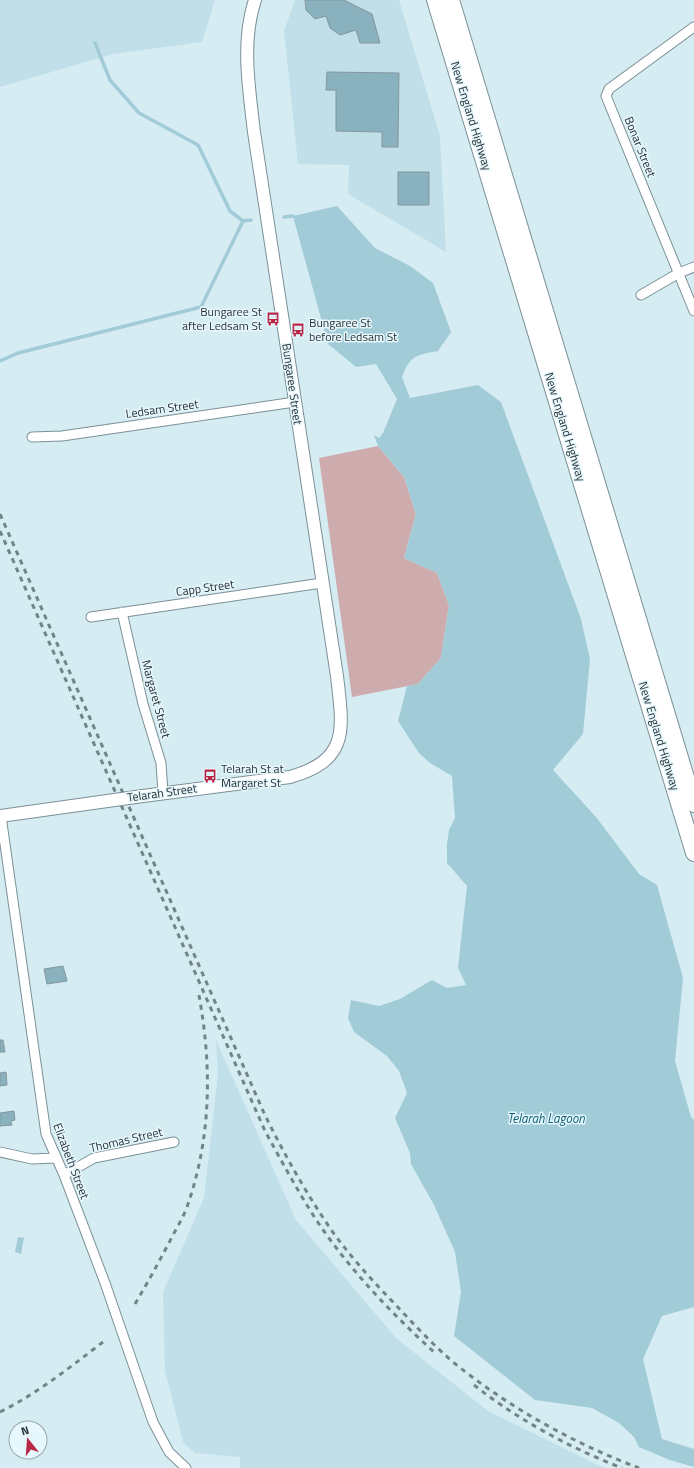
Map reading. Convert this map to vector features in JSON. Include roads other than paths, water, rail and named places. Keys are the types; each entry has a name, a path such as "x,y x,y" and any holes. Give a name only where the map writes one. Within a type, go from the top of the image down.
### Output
{"highway":[{"path":"425,0 434,25 454,60"},
{"name":"New England Highway","path":"435,0 694,853"},
{"name":"New England Highway","path":"451,0 694,804"}],"street":[{"name":"Bungaree Street","path":"255,0 250,16 248,78 254,132 342,717 337,744"},
{"name":"Bonar Street","path":"694,27 609,89 606,96 694,311"},
{"path":"641,296 679,273 694,267"},
{"name":"Ledsam Street","path":"32,437 62,436 295,402"},
{"name":"Capp Street","path":"91,617 322,583"},
{"name":"Margaret Street","path":"122,612 143,704 161,763 163,793"},
{"name":"Telarah Street","path":"1,816 290,776 310,771 325,761 337,744"},
{"name":"Elizabeth Street","path":"1,816 46,1134 55,1158 64,1175 105,1284 153,1422 169,1452 186,1468"},
{"name":"Thomas Street","path":"64,1175 94,1158 174,1142"},
{"path":"0,1152 32,1159 55,1158"}],"water":[{"name":"Telarah Lagoon","path":"337,206 375,248 410,266 433,283 451,332 438,351 419,355 408,364 402,377 410,398 478,385 501,402 581,619 590,659 583,734 553,770 596,817 639,874 657,885 683,978 675,1061 691,1117 694,1120 694,1307 662,1316 643,1359 662,1439 694,1449 694,1467 670,1460 639,1447 634,1437 619,1423 592,1408 535,1400 454,1336 461,1292 455,1252 434,1205 411,1164 410,1153 395,1118 407,1093 399,1071 387,1056 354,1032 348,1018 351,1000 379,1006 400,999 432,980 447,988 466,985 458,968 467,886 447,863 449,830 455,818 452,776 430,763 419,753 398,721 407,686 418,684 441,658 449,605 437,573 404,558 416,514 404,477 378,446 374,435 379,438 383,433 397,399 376,364 356,367 328,344 293,216"},
{"path":"18,1237 24,1238 21,1254 15,1252"}],"waterway":[{"path":"95,43 110,80 139,113 198,145 230,211 243,221 251,220"},
{"path":"284,217 293,216"},
{"path":"0,361 18,353 201,307 243,221"}],"railway":[{"path":"0,514 264,1113 296,1173 332,1231 360,1267 429,1340 453,1362 519,1409 590,1447 639,1468"},
{"path":"0,531 265,1131 308,1207 341,1254 370,1289 434,1352"},
{"path":"135,1304 182,1219 195,1180 201,1153 205,1126 207,1072 203,1017 198,990"},
{"path":"0,1412 27,1397 65,1371 103,1342"},
{"path":"474,1385 508,1410 545,1432 602,1460 622,1468"}],"place":[{"name":"Bungaree St after Ledsam St","path":"273,319"},
{"name":"Bungaree St before Ledsam St","path":"298,330"},
{"name":"Telarah St at Margaret St","path":"210,776"}]}
